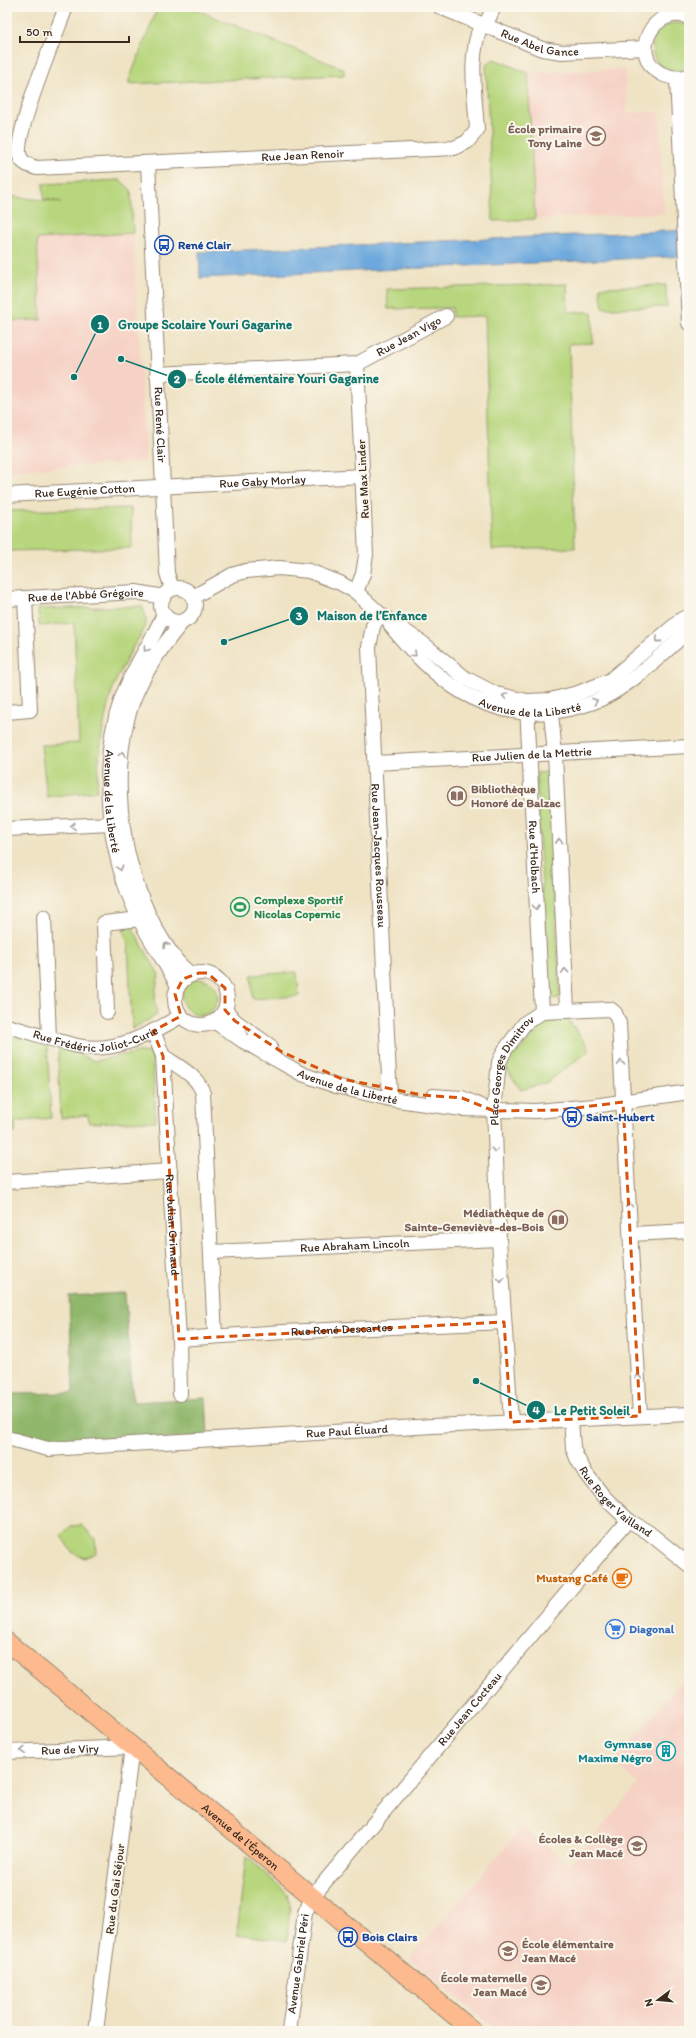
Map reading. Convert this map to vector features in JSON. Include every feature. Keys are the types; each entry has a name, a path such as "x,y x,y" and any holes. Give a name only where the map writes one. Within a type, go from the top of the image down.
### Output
{"main road":[{"name":"Avenue de l'Éperon","path":"7,1642 473,2031"}],"street":[{"name":"Rue Jean Renoir","path":"66,7 23,122 19,147 20,157 28,166 38,168 454,148 466,142 477,130 474,55 476,38 483,25"},
{"name":"Rue Abel Gance","path":"440,7 542,49 562,52 645,48"},
{"path":"483,25 494,7"},
{"path":"689,17 673,11 664,17 653,26 646,39 645,48 652,66 668,77 683,77 684,226 689,323"},
{"name":"Rue René Clair","path":"148,163 168,593"},
{"name":"Rue Jean Vigo","path":"157,374 357,364 446,316"},
{"name":"Rue Max Linder","path":"356,592 364,574 366,555 357,364"},
{"name":"Rue Gaby Morlay","path":"163,486 363,476"},
{"name":"Rue Eugénie Cotton","path":"7,495 163,486"},
{"name":"Avenue de la Liberté","path":"193,597 232,575 262,568 309,571 340,583 356,592 380,614 421,642 465,678 496,694 527,707 584,705 600,700 613,692 671,646 689,628"},
{"path":"168,593 182,588 193,597 195,602 194,612 187,620 183,622 160,650 145,675 132,703 125,730 120,791 122,825 139,892 156,928 174,958 190,975"},
{"name":"Rue de l'Abbé Grégoire","path":"7,599 136,592 168,593"},
{"name":"Avenue de la Liberté","path":"168,593 162,606 164,614 154,638 140,658 130,678 115,722 108,768 112,824 118,859 127,890 140,919 178,986"},
{"path":"7,712 30,710 25,598"},
{"path":"164,614 172,621 183,622"},
{"name":"Rue Jean-Jacques Rousseau","path":"380,614 373,626 369,647 389,1094"},
{"name":"Avenue de la Liberté","path":"550,706 608,681 682,619 689,616"},
{"path":"550,706 555,754 568,1010"},
{"name":"Rue d'Holbach","path":"527,707 542,1012"},
{"name":"Rue Julien de la Mettrie","path":"375,763 689,746"},
{"path":"7,829 112,824"},
{"path":"44,916 49,1037"},
{"path":"107,1012 104,923 140,919"},
{"path":"207,973 221,982 227,995 225,1010 214,1022 200,1025 193,1024 181,1016 175,1001 178,986 183,979 190,975 207,973"},
{"name":"Place Georges Dimitrov","path":"511,1422 499,1239 494,1111 499,1062 505,1050 525,1023 542,1012 568,1010 610,1009 615,1013 619,1023 640,1416"},
{"name":"Avenue de la Liberté","path":"225,1010 251,1033 306,1065 342,1079 389,1094"},
{"name":"Rue Frédéric Joliot-Curie","path":"7,1026 78,1046 98,1048 126,1044 181,1016"},
{"name":"Avenue de la Liberté","path":"214,1022 243,1041 302,1074 342,1088 389,1094 462,1109 494,1111 560,1110 689,1092"},
{"name":"Rue Julian Grimaud","path":"153,1031 163,1056 179,1339 180,1394"},
{"path":"163,1056 196,1080 201,1086 203,1094 215,1336"},
{"name":"Avenue de la Liberté","path":"623,1102 650,1089 689,1083"},
{"path":"7,1182 170,1171"},
{"path":"631,1234 689,1231"},
{"name":"Rue Abraham Lincoln","path":"211,1252 499,1239"},
{"name":"Rue René Descartes","path":"179,1339 504,1322"},
{"name":"Rue Paul Éluard","path":"7,1438 48,1449 511,1422 689,1414"},
{"name":"Rue Roger Vailland","path":"570,1419 573,1448 586,1474 604,1497 628,1520 648,1532 689,1565"},
{"name":"Rue Jean Cocteau","path":"312,1897 628,1520"},
{"name":"Rue de Viry","path":"7,1752 132,1747"},
{"name":"Rue du Gai Séjour","path":"96,2031 132,1747"},
{"name":"Avenue Gabriel Péri","path":"289,2031 305,1913 312,1897"}],"highlighted area":[{"path":"199,973 207,973 225,988 225,1010 235,1021 282,1052 342,1079 422,1095 462,1098 494,1111 560,1110 623,1102 640,1416 511,1422 504,1322 179,1339 163,1056 153,1031 181,1016 175,994 183,979"}],"shaded area":[{"name":"École primaire Tony Laine","path":"625,69 627,113 659,112 664,213 535,219 528,73"},
{"path":"7,195 132,211 146,462 7,470"},
{"name":"Écoles & Collège Jean Macé","path":"685,1678 689,1681 689,2031 497,2031 410,1959 522,1827 570,1865 638,1784 614,1762"}],"green space":[{"path":"158,7 189,7 344,69 344,75 129,84 129,80"},
{"path":"673,23 680,23 689,27 689,67 677,71 666,69 659,64 654,56 652,47 655,37 661,29"},
{"path":"494,59 528,73 535,219 493,221 486,65"},
{"path":"120,180 131,190 133,233 37,239 41,320 7,321 7,196 61,202 44,199 43,184"},
{"path":"567,284 568,312 592,312 593,343 569,344 575,548 492,550 485,316 452,317 452,308 388,309 387,289"},
{"path":"666,285 667,307 603,308 600,287"},
{"path":"131,508 132,548 7,551 7,511"},
{"path":"142,606 146,620 144,631 118,676 106,715 98,766 97,791 47,797 41,745 79,743 74,623 39,626 38,609"},
{"path":"549,772 560,998 548,999 536,773"},
{"path":"131,925 159,975 155,995 157,1015 132,1029 128,944 123,928"},
{"path":"297,972 299,996 253,999 251,975"},
{"path":"200,979 210,982 215,987 218,997 215,1007 210,1012 200,1015 190,1012 185,1007 182,997 185,987 190,982"},
{"path":"566,1016 590,1050 546,1083 521,1090 506,1068 512,1052 519,1051 538,1030 537,1022"},
{"path":"10,1031 47,1042 51,1118 15,1122 15,1133 7,1133 7,1094 13,1094"},
{"path":"59,1045 94,1061 139,1052 152,1053 156,1121 89,1123 88,1115 61,1118 58,1057"},
{"path":"125,1293 133,1402 206,1398 208,1436 48,1445 7,1429 7,1394 73,1393 69,1296"},
{"path":"82,1525 95,1539 96,1553 84,1558 72,1552 61,1536 71,1526"},
{"path":"246,1856 287,1893 290,1905 287,1941 237,1934"}],"water":[{"path":"689,230 689,256 200,278 199,252"}],"place":[{"name":"École primaire Tony Laine","path":"596,136"},
{"name":"René Clair","path":"164,245"},
{"name":"École élémentaire Youri Gagarine","path":"121,359"},
{"name":"Groupe Scolaire Youri Gagarine","path":"74,377"},
{"name":"Maison de l’Enfance","path":"224,642"},
{"name":"Bibliothèque Honoré de Balzac","path":"457,796"},
{"name":"Complexe Sportif Nicolas Copernic","path":"240,907"},
{"name":"Saint-Hubert","path":"572,1117"},
{"name":"Médiathèque de Sainte-Geneviève-des-Bois","path":"558,1220"},
{"name":"Le Petit Soleil","path":"476,1381"},
{"name":"Mustang Café","path":"622,1578"},
{"name":"Diagonal","path":"615,1629"},
{"name":"Gymnase Maxime Négro","path":"666,1751"},
{"name":"Écoles & Collège Jean Macé","path":"637,1846"},
{"name":"Bois Clairs","path":"348,1937"},
{"name":"École élémentaire Jean Macé","path":"508,1951"},
{"name":"École maternelle Jean Macé","path":"541,1985"}]}
